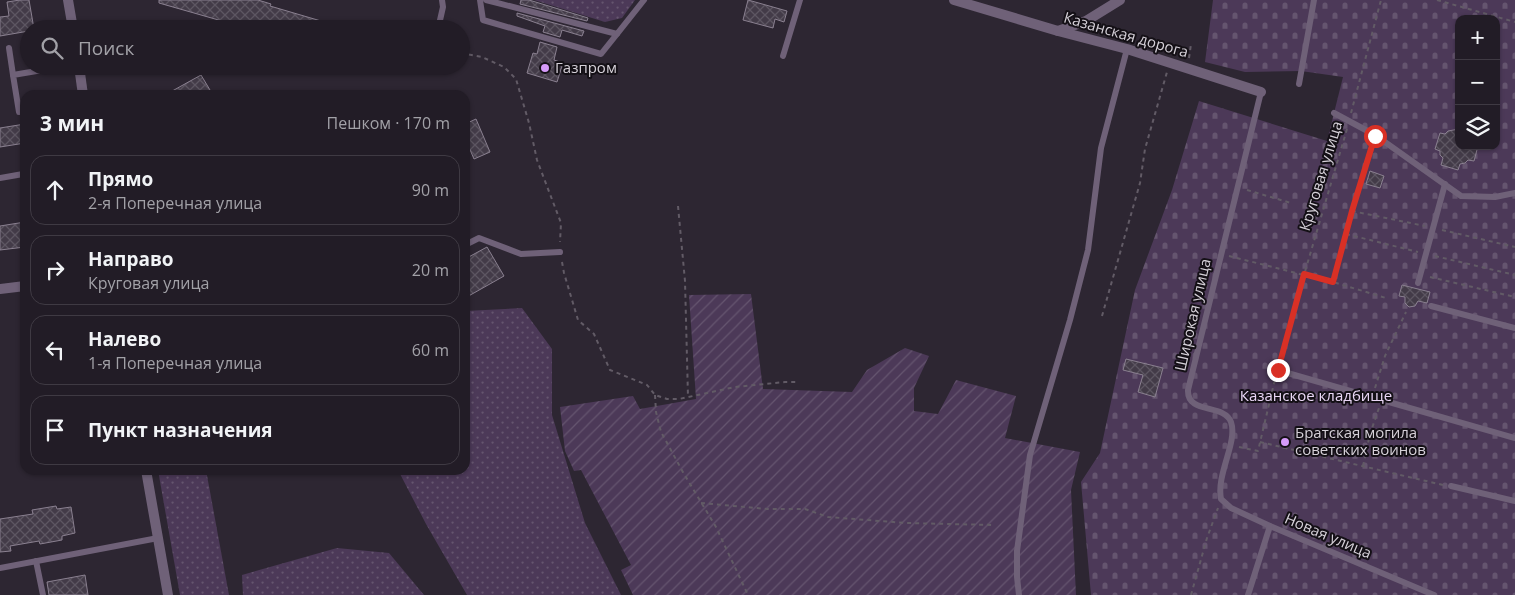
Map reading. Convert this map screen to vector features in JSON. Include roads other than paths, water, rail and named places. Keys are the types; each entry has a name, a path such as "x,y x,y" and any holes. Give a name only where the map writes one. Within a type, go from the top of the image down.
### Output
{"street":[{"path":"68,0 71,20"},
{"name":"Казанская дорога","path":"954,0 1058,31 1128,49 1260,92"},
{"path":"1058,31 1086,21 1120,0"},
{"path":"81,75 83,90"},
{"path":"0,289 20,287"},
{"path":"147,475 168,595"}],"lane":[{"path":"440,20 442,0"},
{"path":"480,0 483,20 601,54 644,0"},
{"path":"486,0 617,34"},
{"path":"783,56 800,0"},
{"path":"1299,84 1314,0"},
{"path":"9,48 19,112"},
{"path":"1019,595 1017,551 1030,455 1070,320 1088,250 1100,148 1128,49"},
{"path":"12,75 20,74"},
{"name":"Широкая улица","path":"1220,496 1220,483 1232,435 1232,424 1229,417 1222,413 1191,401 1188,396 1188,390 1260,92"},
{"path":"1334,113 1375,136 1461,196 1495,196 1515,193"},
{"path":"0,178 20,175"},
{"path":"1418,283 1445,184"},
{"path":"470,242 479,238 521,254 560,252"},
{"path":"1431,306 1515,328"},
{"path":"1278,370 1515,438"},
{"path":"1451,486 1515,501"},
{"name":"Новая улица","path":"1220,496 1231,508 1434,595"},
{"path":"1248,595 1270,526"},
{"path":"0,568 158,538"},
{"path":"36,561 43,595"}],"place":[{"name":"Газпром","path":"545,68"},
{"name":"Братская могила советских воинов","path":"1285,442"}],"park label":[{"name":"Казанское кладбище","path":"1316,396"}]}
